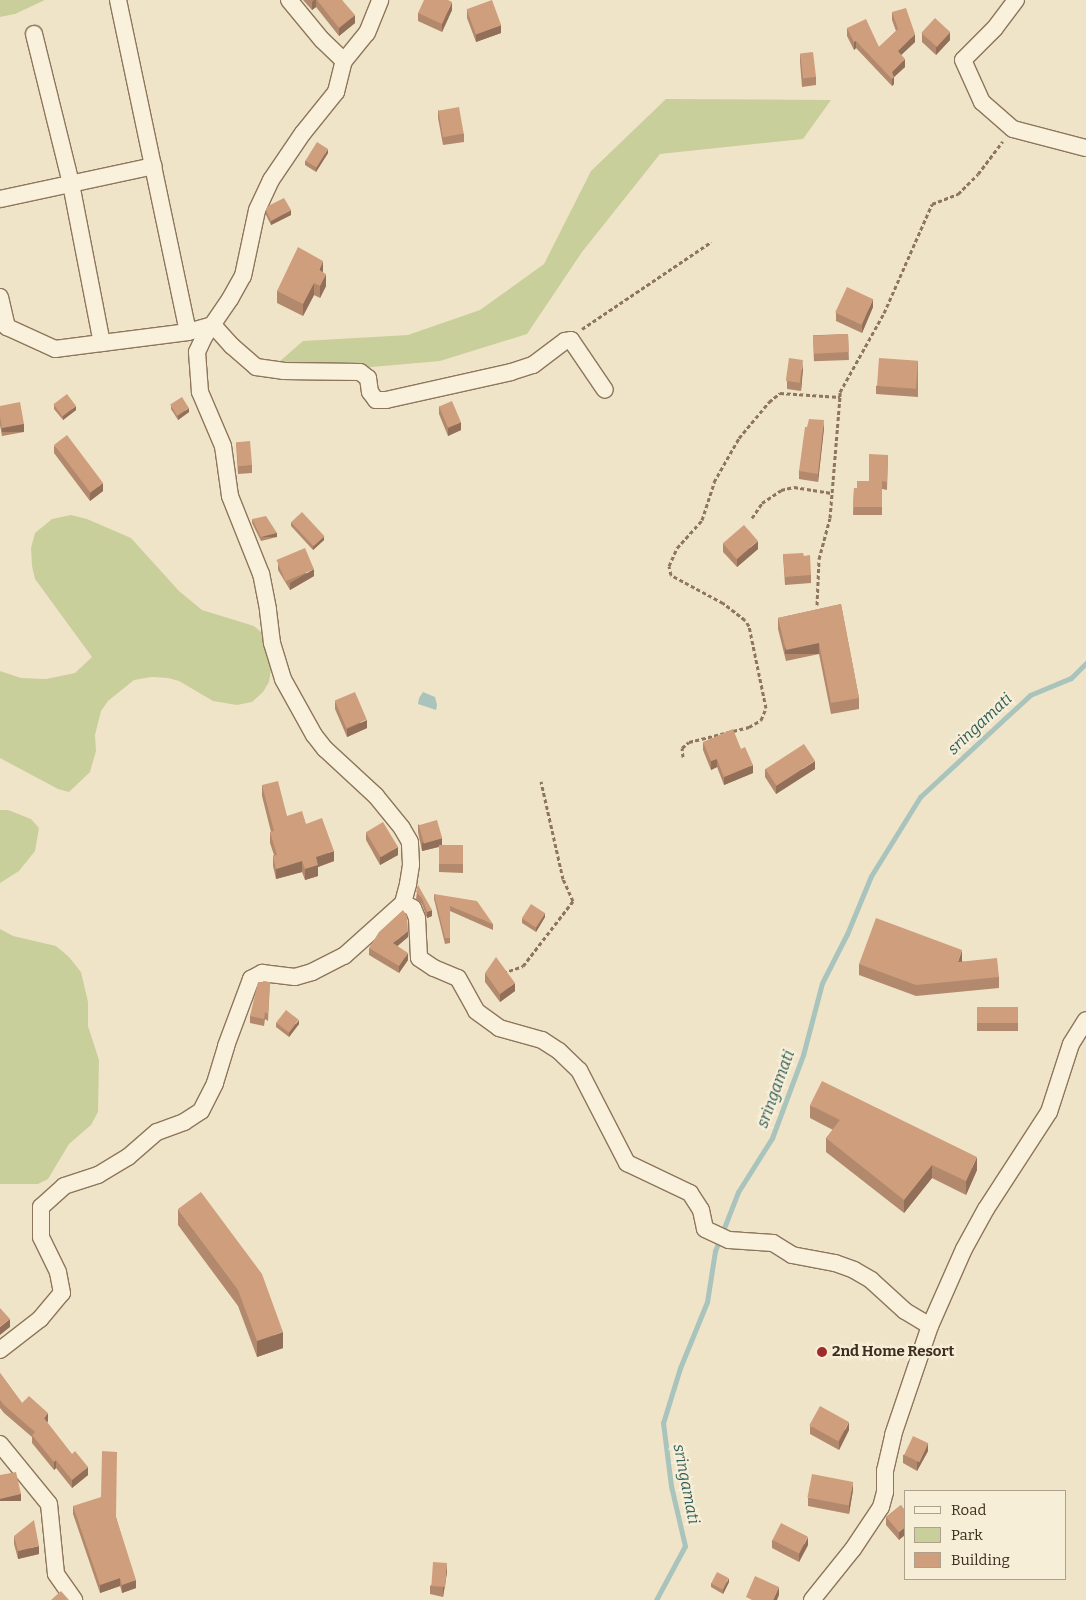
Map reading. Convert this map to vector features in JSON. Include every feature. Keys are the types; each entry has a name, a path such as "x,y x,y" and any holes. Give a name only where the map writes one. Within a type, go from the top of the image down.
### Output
{"street":[{"path":"118,0 188,332"},
{"path":"289,0 322,40 344,61"},
{"path":"0,1350 40,1319 62,1293 58,1272 41,1237 41,1207 64,1186 98,1175 128,1157 158,1132 184,1122 201,1111 215,1083 226,1046 251,979 262,972 295,977 312,972 344,956 403,903 411,864 410,842 394,816 376,796 338,762 314,735 283,679 272,643 268,608 261,574 230,496 223,446 200,392 197,352 204,336 213,325 243,276 256,210 271,180 303,133 336,92 344,61 367,33 380,0"},
{"path":"1016,0 995,28 963,60 982,102 1013,129 1086,148"},
{"path":"34,34 71,184 102,343"},
{"path":"0,199 154,166"},
{"path":"0,296 7,327 55,349 188,332 213,325"},
{"path":"213,325 232,346 256,367 283,371 360,372 368,378 370,392 376,400 386,400 511,372 533,365 565,341 571,340 605,390"},
{"path":"403,903 413,908 417,918 419,958 434,968 458,978 476,1011 499,1028 542,1040 566,1057 579,1070 627,1163 690,1193 701,1210 705,1229 729,1240 773,1243 792,1255 836,1263 854,1270 871,1280 905,1311 930,1326"},
{"path":"812,1600 852,1549 881,1507 885,1492 885,1471 893,1436 930,1326 964,1249 986,1209 1049,1112 1072,1044 1086,1020"},
{"path":"0,1444 49,1504 56,1574 74,1600"}],"path":[{"path":"817,605 819,559 830,518 840,392 884,312 932,204 958,194 978,174 1013,129"},
{"path":"565,341 711,242"},
{"path":"683,757 682,748 689,742 749,727 761,720 766,708 749,626 745,620 723,604 671,575 669,566 672,558 677,548 702,520 714,482 740,438 768,402 780,393 840,397"},
{"path":"752,518 762,504 781,490 794,487 832,493"},
{"path":"498,975 523,966 573,901 563,879 541,781"}],"green space":[{"path":"0,0 45,0 15,14 0,17"},
{"path":"666,99 831,100 803,139 660,154 582,252 527,334 440,361 338,370 279,362 303,341 408,335 480,310 544,264 591,171"},
{"path":"71,515 87,519 131,538 179,591 202,610 254,626 262,633 271,655 272,664 269,682 263,692 252,702 237,705 213,701 179,681 168,678 152,677 134,680 108,701 101,711 95,735 96,751 90,772 69,792 58,789 0,758 0,671 21,678 46,679 75,673 92,657 35,579 32,566 31,548 35,533 52,519"},
{"path":"0,810 8,810 31,819 39,828 35,851 19,871 0,883"},
{"path":"0,929 13,936 56,946 69,957 81,972 88,1002 88,1026 99,1060 98,1112 91,1125 69,1144 48,1179 38,1184 0,1184"}],"water":[{"path":"423,692 435,697 436,710 418,704"}],"building":[{"path":"317,0 342,0 355,15 339,28"},
{"path":"424,0 448,0 452,2 442,24 418,13"},
{"path":"492,0 501,25 476,35 467,9"},
{"path":"906,8 915,34 898,51 905,59 892,72 894,77 892,79 856,41 854,42 847,28 866,19 879,47 898,29 892,12"},
{"path":"935,18 950,32 937,47 921,33"},
{"path":"813,52 816,77 803,78 800,54"},
{"path":"459,107 464,134 443,137 438,111"},
{"path":"317,142 328,149 316,168 305,161"},
{"path":"284,198 291,210 271,221 266,210 268,206"},
{"path":"298,247 323,261 319,270 326,274 320,286 314,283 303,304 277,291"},
{"path":"847,287 873,299 861,325 835,312"},
{"path":"848,334 849,352 814,354 813,336"},
{"path":"789,358 803,360 800,383 786,381"},
{"path":"879,358 918,361 916,389 877,386"},
{"path":"67,394 76,406 62,416 53,404"},
{"path":"182,397 189,408 177,415 170,404"},
{"path":"452,401 461,422 448,428 439,406"},
{"path":"20,402 24,424 2,428 0,406"},
{"path":"809,419 824,420 818,474 799,471 805,427 807,427"},
{"path":"67,435 103,483 90,493 54,445"},
{"path":"250,441 252,465 238,466 236,442"},
{"path":"869,454 888,455 887,482 882,481 882,507 853,507 854,488 857,488 857,481 869,481"},
{"path":"302,512 325,536 314,546 291,522"},
{"path":"266,516 277,533 261,537 252,519"},
{"path":"744,525 758,541 737,559 723,543"},
{"path":"305,548 314,569 285,581 276,560"},
{"path":"803,553 804,556 810,555 811,575 785,577 783,554"},
{"path":"841,604 859,698 831,703 819,643 786,650 778,618"},
{"path":"355,692 367,720 346,728 335,701"},
{"path":"733,729 741,749 745,747 753,765 724,777 717,759 711,761 703,742"},
{"path":"804,744 815,761 776,786 765,769"},
{"path":"278,781 287,816 302,811 306,824 322,818 334,851 316,857 318,865 305,869 302,861 276,869 273,856 277,855 270,832 274,831 262,785"},
{"path":"437,820 442,838 424,844 419,825"},
{"path":"383,822 398,847 381,857 366,832"},
{"path":"439,845 463,845 463,864 439,864"},
{"path":"418,885 432,910 427,912 422,898 416,892"},
{"path":"434,894 477,901 493,924 450,906 450,938 445,938"},
{"path":"531,904 545,913 536,928 522,918"},
{"path":"403,910 407,916 408,931 393,943 408,953 399,966 369,948 379,932"},
{"path":"876,918 962,950 958,962 997,958 999,977 916,985 859,964"},
{"path":"496,957 515,983 500,994 485,973"},
{"path":"258,982 270,982 268,1014 265,1012 264,1019 250,1016"},
{"path":"977,1007 1018,1007 1018,1023 977,1023"},
{"path":"286,1010 299,1020 289,1032 276,1023"},
{"path":"822,1081 977,1157 966,1181 932,1165 904,1200 826,1138 840,1120 810,1105"},
{"path":"201,1192 262,1274 283,1332 257,1341 238,1290 178,1209"},
{"path":"0,1308 10,1319 0,1327"},
{"path":"0,1373 22,1403 29,1396 48,1413 44,1418 72,1454 75,1451 88,1467 72,1480 32,1435 35,1432 0,1400"},
{"path":"820,1406 849,1422 838,1441 809,1425"},
{"path":"913,1436 928,1443 920,1462 904,1455"},
{"path":"102,1451 117,1452 116,1517 136,1580 122,1585 120,1578 100,1585 73,1506 101,1497"},
{"path":"16,1472 21,1494 0,1499 0,1475"},
{"path":"812,1474 853,1482 849,1506 807,1498"},
{"path":"901,1505 904,1509 904,1528 899,1532 886,1517"},
{"path":"34,1520 39,1546 18,1551 14,1536"},
{"path":"781,1523 808,1537 799,1554 772,1540"},
{"path":"433,1562 447,1563 445,1587 431,1586"},
{"path":"717,1572 729,1578 723,1589 711,1584"},
{"path":"755,1576 779,1587 773,1600 752,1600 746,1597"},
{"path":"61,1591 69,1600 51,1600"}],"waterway":[{"name":"sringamati","path":"656,1600 685,1546 671,1486 663,1423 680,1368 707,1302 715,1251 738,1192 772,1138 803,1055 822,983 847,934 871,876 920,797 1030,695 1071,678 1086,663"}],"place":[{"name":"2nd Home Resort","path":"822,1352"}]}
